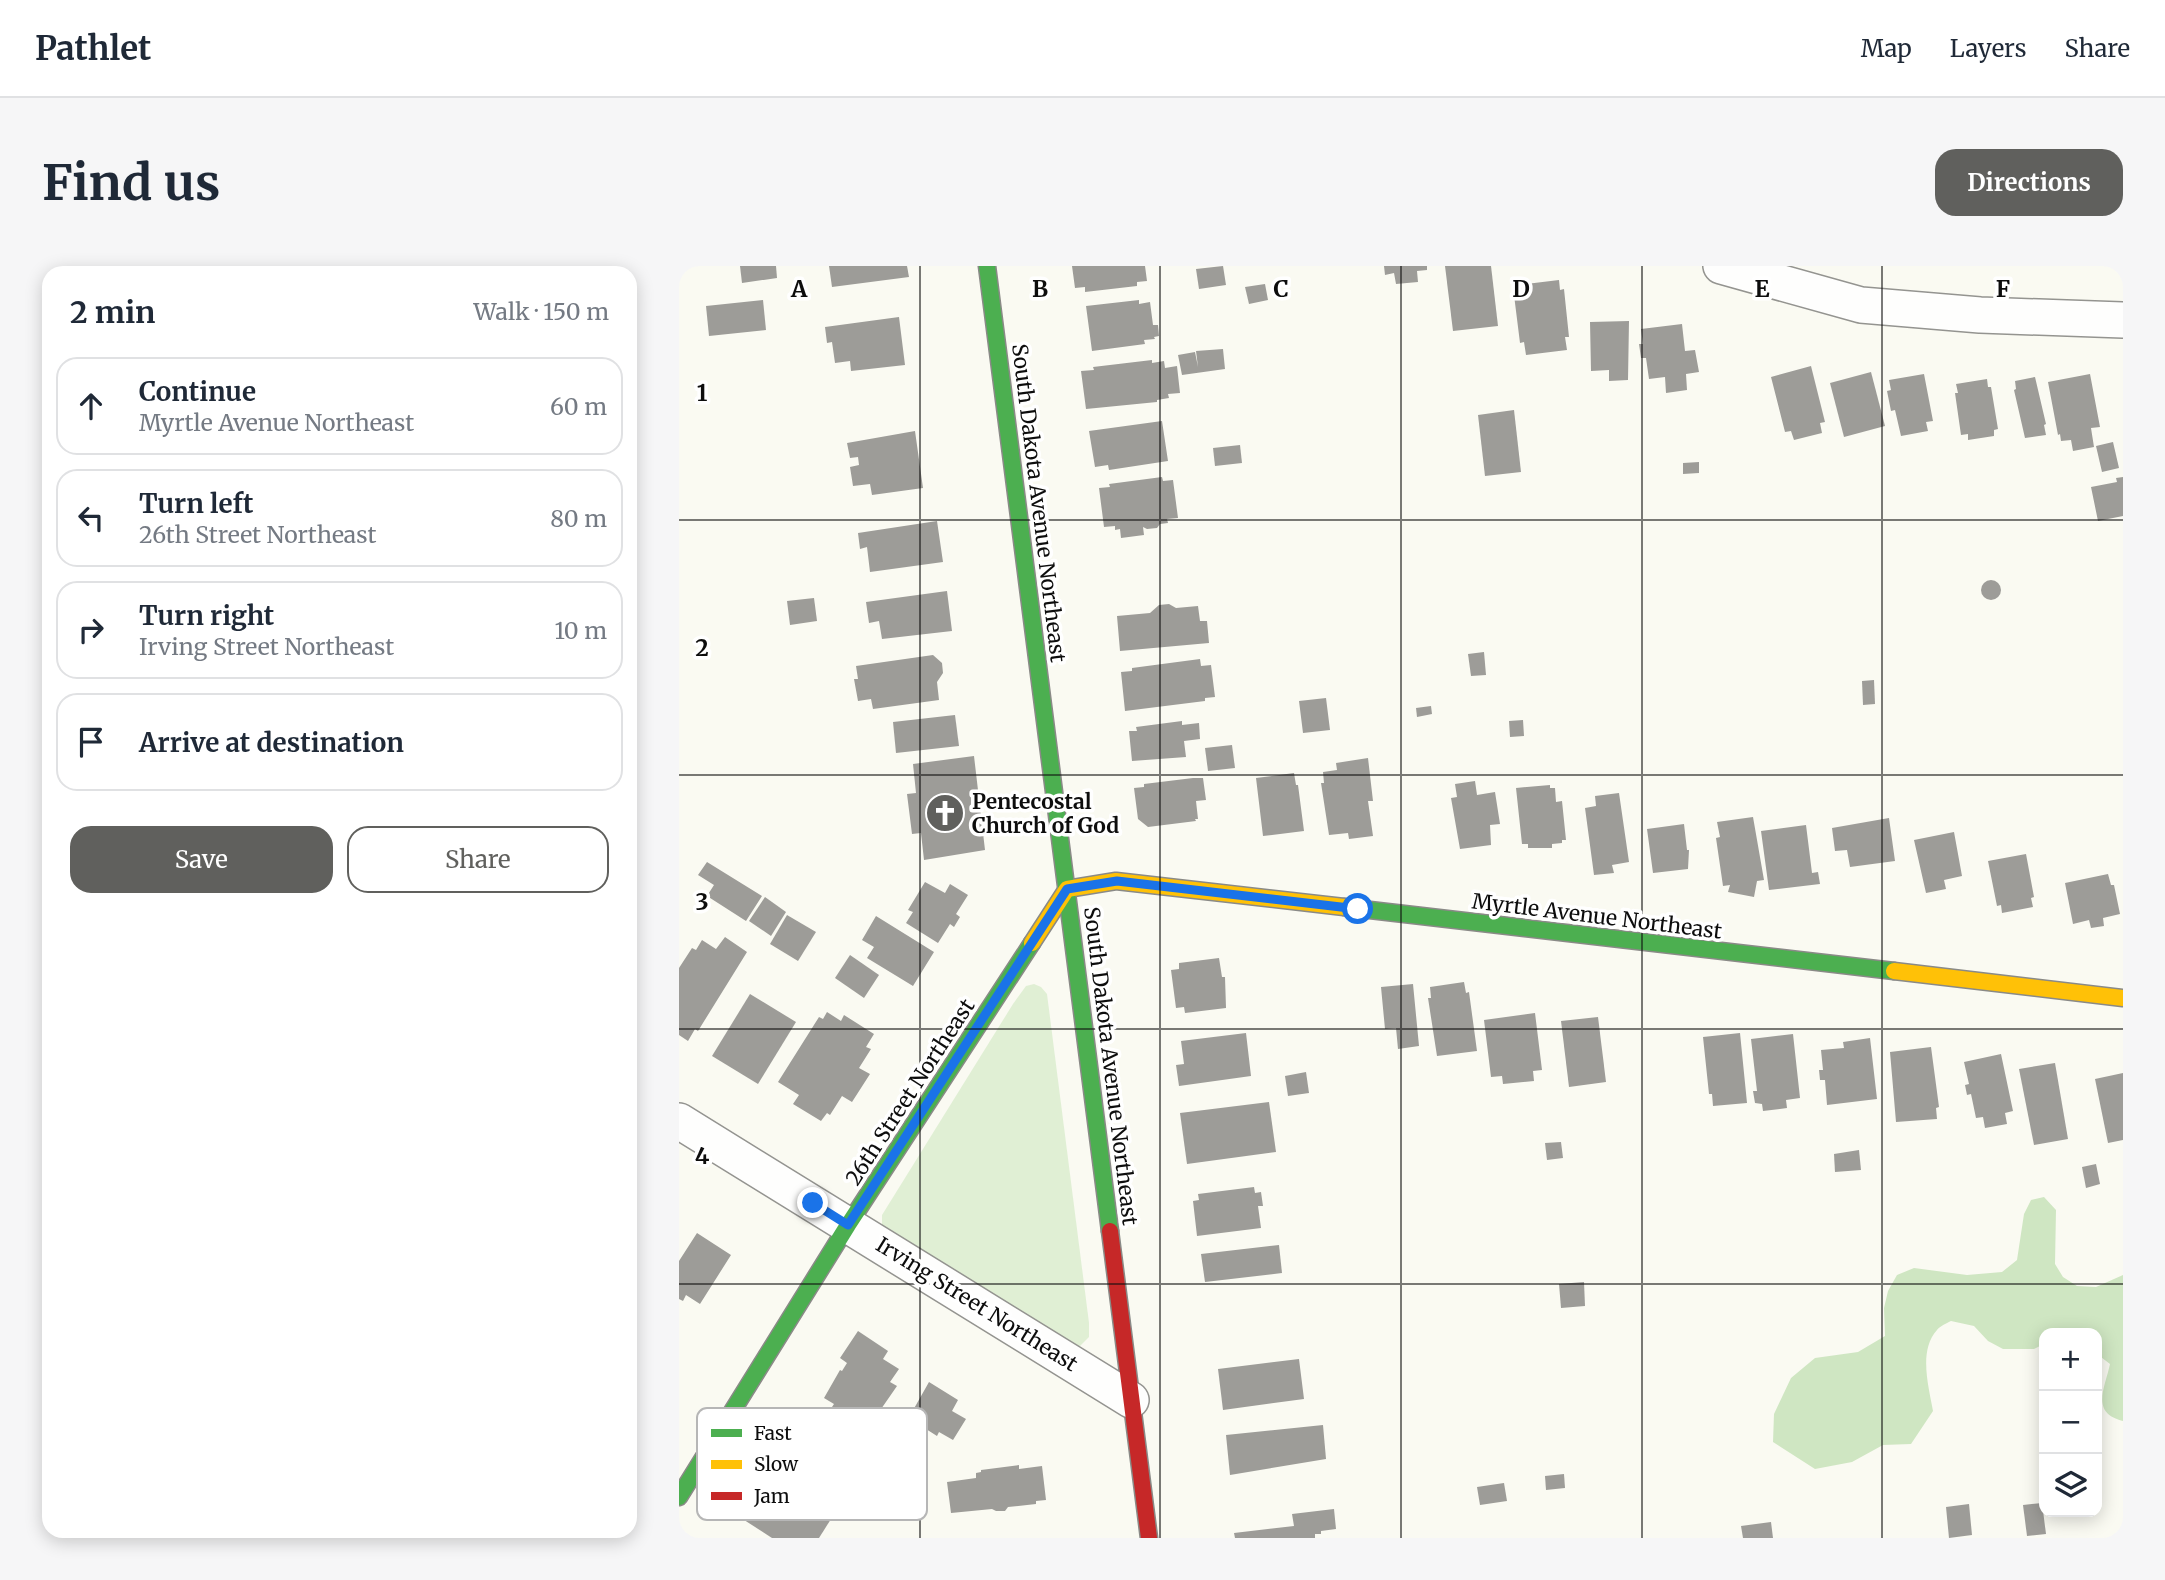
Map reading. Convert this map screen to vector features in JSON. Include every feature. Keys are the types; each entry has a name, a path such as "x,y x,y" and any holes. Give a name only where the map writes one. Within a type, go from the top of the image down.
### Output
{"street":[{"name":"South Dakota Avenue Northeast","path":"987,266 1149,1538"},
{"path":"1721,266 1861,305 1980,315 2123,320"},
{"name":"Myrtle Avenue Northeast","path":"1067,889 1117,881 2123,998"},
{"name":"26th Street Northeast","path":"734,1408 848,1225 1067,889"},
{"name":"Irving Street Northeast","path":"679,1121 1131,1400"},
{"name":"26th Street Northeast","path":"679,1497 697,1468"}],"green space":[{"path":"1034,984 1047,994 1089,1323 1089,1337 1079,1347 1071,1347 882,1228 882,1215 1013,1004 1026,986"},
{"path":"2044,1197 2056,1210 2055,1264 2063,1277 2077,1286 2096,1287 2123,1275 2123,1421 2106,1412 2103,1406 2103,1390 2110,1364 2102,1358 2102,1328 2039,1328 2039,1346 2034,1349 2003,1349 1988,1341 1974,1326 1951,1321 1937,1330 1928,1348 1926,1369 1933,1411 1911,1444 1883,1445 1852,1462 1815,1469 1773,1442 1774,1414 1791,1378 1815,1358 1858,1352 1885,1336 1884,1308 1888,1291 1897,1275 1914,1268 1967,1275 2002,1272 2017,1260 2024,1214 2031,1200"}],"building":[{"path":"740,266 776,266 777,278 742,283"},
{"path":"829,266 907,266 909,277 832,287"},
{"path":"1072,266 1145,266 1147,281 1137,282 1137,286 1085,292 1085,287 1075,288"},
{"path":"1223,266 1226,285 1199,289 1196,269"},
{"path":"1384,266 1427,266 1427,270 1417,271 1418,282 1396,284 1394,273 1385,275"},
{"path":"1445,266 1491,266 1498,326 1453,331"},
{"path":"1559,280 1560,290 1564,289 1569,337 1565,337 1567,350 1526,355 1524,342 1520,343 1514,295 1518,295 1517,285"},
{"path":"1265,284 1268,300 1249,304 1245,287"},
{"path":"763,300 766,330 709,336 706,306"},
{"path":"1139,300 1139,304 1150,302 1153,325 1158,325 1159,336 1144,340 1145,344 1092,351 1086,306"},
{"path":"899,317 905,365 851,371 850,361 835,363 832,342 827,343 825,327"},
{"path":"1629,321 1628,380 1609,381 1609,370 1591,371 1590,322"},
{"path":"1682,324 1685,351 1695,350 1699,372 1686,374 1687,390 1666,393 1665,377 1649,379 1646,358 1641,358 1641,329"},
{"path":"1223,349 1225,369 1182,375 1178,355 1195,352 1198,367 1196,351"},
{"path":"1152,360 1152,363 1164,361 1165,368 1177,366 1180,393 1168,394 1169,398 1157,402 1086,409 1081,371 1094,370 1093,367"},
{"path":"1811,366 1825,422 1820,423 1822,433 1794,440 1791,431 1785,432 1771,377"},
{"path":"1871,372 1885,426 1844,437 1830,383"},
{"path":"1924,374 1933,421 1926,422 1928,431 1901,436 1895,410 1891,411 1887,391 1891,390 1889,380"},
{"path":"2090,374 2100,427 2091,428 2094,447 2073,451 2071,440 2061,441 2060,434 2058,435 2048,382"},
{"path":"2035,377 2046,435 2025,438 2014,390 2015,381"},
{"path":"1987,379 1988,387 1991,387 1998,429 1994,430 1994,436 1968,440 1968,434 1961,435 1956,384"},
{"path":"1514,410 1521,472 1485,476 1478,415"},
{"path":"1162,421 1168,461 1109,470 1108,465 1095,467 1089,431"},
{"path":"915,431 923,488 872,495 870,484 853,486 850,467 859,465 858,457 850,458 847,443"},
{"path":"2113,442 2119,468 2102,472 2096,446"},
{"path":"1240,445 1242,463 1215,466 1213,448"},
{"path":"1699,462 1699,473 1683,474 1683,463"},
{"path":"1162,477 1163,481 1173,480 1178,518 1167,519 1168,523 1160,524 1157,528 1143,527 1144,535 1121,538 1120,529 1115,530 1115,526 1104,527 1099,488 1110,487 1109,484"},
{"path":"2123,477 2123,516 2098,521 2091,487 2117,482 2116,478"},
{"path":"937,521 943,562 870,572 867,547 860,549 858,533"},
{"path":"1991,580 1998,583 2001,590 1998,597 1991,600 1984,597 1981,590 1984,583"},
{"path":"947,591 952,631 882,639 879,621 869,623 866,602"},
{"path":"814,598 817,621 790,625 787,601"},
{"path":"1169,604 1176,608 1198,606 1200,621 1207,621 1209,643 1120,651 1117,616 1150,613 1159,605"},
{"path":"1484,652 1486,675 1471,676 1468,654"},
{"path":"933,655 942,663 943,673 937,682 939,700 873,709 871,699 858,701 854,679 858,679 856,666"},
{"path":"1200,659 1201,666 1211,665 1215,697 1205,698 1205,701 1125,711 1121,672 1132,671 1132,668"},
{"path":"1874,680 1875,704 1863,705 1862,681"},
{"path":"1326,698 1330,730 1303,733 1299,701"},
{"path":"1431,706 1432,714 1417,717 1416,708"},
{"path":"955,715 959,746 896,753 893,722"},
{"path":"1523,720 1524,736 1510,737 1509,721"},
{"path":"1182,721 1182,725 1199,723 1200,739 1184,741 1186,757 1132,761 1129,731 1137,731 1136,727"},
{"path":"1232,745 1235,768 1208,771 1205,748"},
{"name":"Pentecostal Church of God","path":"974,756 985,850 924,860 921,833 912,834 907,794 916,793 913,764"},
{"path":"1368,758 1373,801 1368,801 1373,836 1349,839 1348,833 1329,835 1321,783 1324,783 1323,772 1337,770 1336,763"},
{"path":"1294,773 1304,831 1263,836 1256,778"},
{"path":"1203,778 1206,800 1196,801 1196,821 1148,827 1138,819 1134,788 1144,787 1144,784"},
{"path":"1475,781 1477,795 1495,792 1500,824 1490,825 1491,845 1460,849 1451,798 1457,797 1455,784"},
{"path":"1550,785 1550,788 1555,788 1556,802 1562,801 1566,840 1552,844 1552,848 1528,848 1528,844 1522,844 1516,788"},
{"path":"1619,793 1629,862 1612,865 1614,873 1594,875 1585,808 1596,806 1595,796"},
{"path":"1753,817 1764,880 1757,881 1754,897 1728,892 1730,885 1723,886 1716,838 1720,837 1717,822"},
{"path":"1889,818 1895,861 1850,867 1847,850 1835,851 1832,828"},
{"path":"1684,824 1689,850 1688,869 1653,873 1647,829"},
{"path":"1806,825 1812,873 1818,872 1820,884 1769,890 1761,831"},
{"path":"1954,832 1962,876 1944,880 1946,889 1926,893 1914,840"},
{"path":"2026,854 2034,897 2031,898 2033,907 2002,913 2001,905 1997,906 1988,861"},
{"path":"707,862 762,896 746,921 707,896 714,885 698,875"},
{"path":"2108,874 2111,885 2114,885 2120,914 2103,918 2104,926 2091,928 2089,920 2073,924 2065,883"},
{"path":"925,882 945,893 950,884 968,895 956,914 960,917 954,927 950,924 938,943 906,923 913,912 908,910"},
{"path":"765,897 786,912 771,936 749,921"},
{"path":"787,915 816,932 798,961 770,944"},
{"path":"876,916 934,952 913,986 867,958 874,947 862,940"},
{"path":"725,937 747,952 698,1031 695,1029 688,1041 679,1035 679,968 692,948 696,950 702,940 716,949"},
{"path":"850,955 879,975 864,998 835,978"},
{"path":"1219,958 1222,977 1225,977 1226,1008 1185,1013 1184,1007 1176,1008 1171,970 1179,969 1179,963"},
{"path":"1464,982 1466,993 1469,992 1477,1051 1437,1056 1428,998 1431,998 1430,987"},
{"path":"1413,984 1419,1046 1398,1049 1396,1028 1385,1029 1381,987"},
{"path":"750,994 796,1022 758,1084 712,1056"},
{"path":"827,1012 841,1021 844,1015 874,1034 866,1047 871,1049 859,1068 870,1074 852,1102 842,1096 830,1115 827,1113 821,1121 793,1104 799,1095 778,1082 819,1017 823,1019"},
{"path":"1535,1013 1542,1070 1533,1071 1534,1081 1503,1084 1502,1076 1491,1077 1484,1020"},
{"path":"1598,1017 1606,1082 1569,1087 1561,1021"},
{"path":"1246,1033 1251,1076 1179,1086 1176,1065 1184,1064 1181,1041"},
{"path":"1740,1033 1747,1103 1713,1106 1712,1094 1709,1094 1703,1037"},
{"path":"1793,1034 1800,1098 1786,1100 1787,1108 1763,1111 1762,1104 1755,1103 1753,1091 1757,1091 1751,1039"},
{"path":"1870,1038 1877,1099 1827,1105 1825,1080 1820,1080 1819,1070 1823,1070 1821,1050 1844,1048 1843,1042"},
{"path":"1931,1047 1939,1107 1936,1108 1937,1119 1896,1122 1890,1052"},
{"path":"2001,1054 2013,1111 2005,1113 2007,1124 1985,1128 1983,1117 1976,1118 1971,1094 1967,1095 1965,1085 1969,1084 1964,1062"},
{"path":"2055,1063 2068,1139 2034,1145 2019,1069"},
{"path":"1306,1072 1309,1093 1288,1096 1285,1076"},
{"path":"2123,1073 2123,1140 2108,1143 2095,1079"},
{"path":"1269,1102 1276,1152 1187,1164 1180,1113"},
{"path":"1561,1142 1563,1158 1547,1160 1545,1143"},
{"path":"1859,1150 1861,1170 1835,1172 1834,1154"},
{"path":"2096,1164 2100,1184 2086,1188 2082,1167"},
{"path":"1254,1187 1255,1193 1261,1192 1263,1206 1258,1206 1261,1228 1197,1236 1193,1201 1199,1200 1198,1194"},
{"path":"697,1233 731,1255 700,1304 686,1295 683,1301 679,1299 679,1261"},
{"path":"1279,1245 1282,1273 1205,1282 1201,1254"},
{"path":"1584,1282 1585,1306 1561,1308 1559,1284"},
{"path":"858,1331 888,1351 883,1359 899,1369 890,1382 897,1386 882,1408 831,1408 834,1404 824,1398 847,1363 840,1358"},
{"path":"1299,1359 1304,1399 1223,1410 1218,1369"},
{"path":"929,1382 958,1400 952,1411 966,1419 953,1440 939,1432 937,1436 927,1430 927,1408 914,1408"},
{"path":"1323,1425 1326,1459 1230,1475 1226,1435"},
{"path":"1019,1465 1019,1469 1042,1466 1046,1500 1036,1501 1036,1504 1008,1507 1005,1511 992,1509 951,1513 947,1482 976,1478 976,1473 981,1470"},
{"path":"1564,1474 1565,1488 1546,1490 1545,1476"},
{"path":"1504,1483 1507,1501 1480,1505 1477,1487"},
{"path":"2039,1503 2039,1517 2044,1517 2046,1534 2027,1536 2023,1505"},
{"path":"1969,1504 1972,1535 1949,1538 1946,1507"},
{"path":"1334,1509 1336,1529 1321,1531 1321,1534 1315,1534 1315,1538 1235,1538 1234,1533 1294,1526 1292,1514"},
{"path":"744,1520 830,1520 819,1538 772,1538"},
{"path":"1771,1522 1773,1538 1743,1538 1741,1526"}],"traffic: fast":[{"path":"987,266 1110,1231"},
{"path":"1344,907 1894,971"},
{"path":"734,1408 848,1225 1032,943"},
{"path":"679,1497 697,1468"}],"traffic: slow":[{"path":"1032,943 1067,889 1116,881 1344,907"},
{"path":"1894,971 2123,998"}],"traffic: jam":[{"path":"1110,1231 1149,1538"}],"place":[{"name":"Pentecostal Church of God","path":"945,813"}],"route":[{"path":"813,1203 848,1225 1067,889 1117,881 1358,909"}]}
